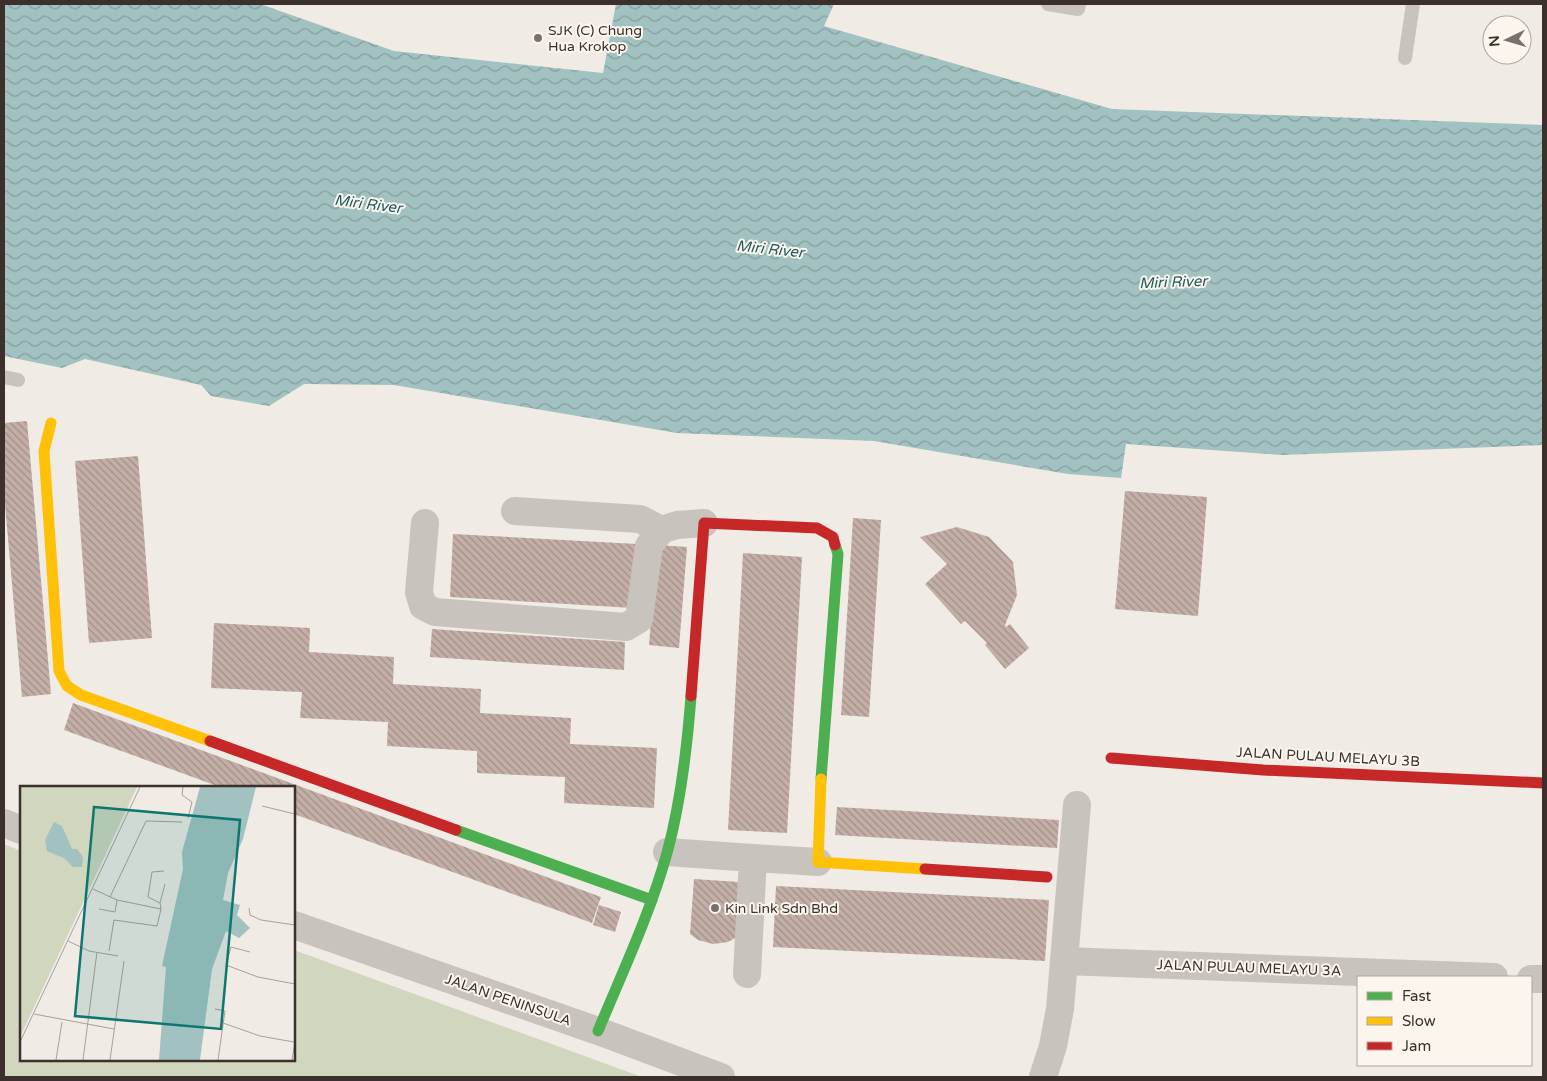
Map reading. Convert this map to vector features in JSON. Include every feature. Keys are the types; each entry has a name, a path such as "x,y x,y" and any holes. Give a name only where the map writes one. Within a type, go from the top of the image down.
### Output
{"street":[{"path":"51,424 44,451 59,671 67,686 81,694 652,900"},
{"path":"515,511 640,519 661,530"},
{"path":"425,523 419,592 423,606 435,612 626,627 639,619 649,546 661,530 678,525 704,523 817,528 833,537 838,554 820,804 818,862"},
{"path":"598,1032 652,900 667,852 687,754 704,523"},
{"name":"JALAN PULAU MELAYU 3B","path":"1111,758 1272,770 1543,783"},
{"path":"1043,1077 1058,1025 1077,806"},
{"path":"4,823 20,830"},
{"path":"667,852 1047,877"},
{"path":"747,974 753,858"},
{"name":"JALAN PENINSULA","path":"295,925 721,1077"},
{"name":"JALAN PULAU MELAYU 3A","path":"1064,961 1467,976"}],"lane":[{"path":"1048,4 1078,9 1079,4"},
{"path":"1404,58 1412,4"},
{"path":"4,377 18,380"}],"green space":[{"path":"4,844 20,851 20,1061 295,1061 295,950 642,1077 4,1077"}],"water":[{"name":"Miri River","path":"4,4 260,4 394,51 603,73 616,4 834,4 824,26 1112,109 1543,125 1543,445 1282,455 1126,444 1121,478 1068,474 874,441 677,433 394,385 304,384 269,406 211,396 201,385 85,359 62,368 4,356"}],"building":[{"path":"27,421 51,694 22,697 4,493 4,423"},
{"path":"138,456 152,638 89,643 75,461"},
{"path":"1125,491 1207,497 1198,616 1115,609"},
{"path":"853,518 881,520 869,717 841,715"},
{"path":"957,527 989,537 1013,562 1017,595 1005,625 1006,627 1010,624 1029,648 1005,669 985,645 987,643 965,621 961,624 925,584 947,564 920,537"},
{"path":"453,534 637,544 633,608 450,597"},
{"path":"657,545 687,547 679,648 649,645"},
{"path":"743,553 802,557 787,833 728,830"},
{"path":"214,623 310,628 309,652 394,657 393,684 481,689 480,713 571,718 570,744 657,748 654,808 564,803 565,777 477,773 477,751 387,746 388,722 300,718 302,692 211,688"},
{"path":"432,629 625,642 624,670 430,657"},
{"path":"73,703 601,897 592,923 295,814 295,786 217,786 64,730"},
{"path":"837,807 1059,820 1057,848 835,835"},
{"name":"Kin Link Sdn Bhd","path":"694,879 739,882 737,937 728,942 713,944 698,940 690,934"},
{"path":"776,886 1049,900 1045,961 773,947"},
{"path":"599,905 621,912 615,932 593,925"}],"traffic: fast":[{"path":"821,779 838,554 835,545"},
{"path":"598,1031 644,921 667,853 683,775 691,696"},
{"path":"456,830 652,900"}],"traffic: slow":[{"path":"51,423 44,451 59,671 67,686 81,695 210,741"},
{"path":"821,779 818,862 925,869"}],"traffic: jam":[{"path":"691,696 704,523 817,528 833,537 835,545"},
{"path":"210,741 456,830"},
{"path":"1111,758 1263,770 1543,783"},
{"path":"925,869 1047,877"}],"place":[{"name":"SJK (C) Chung Hua Krokop","path":"538,38"},
{"name":"Kin Link Sdn Bhd","path":"715,908"}]}
